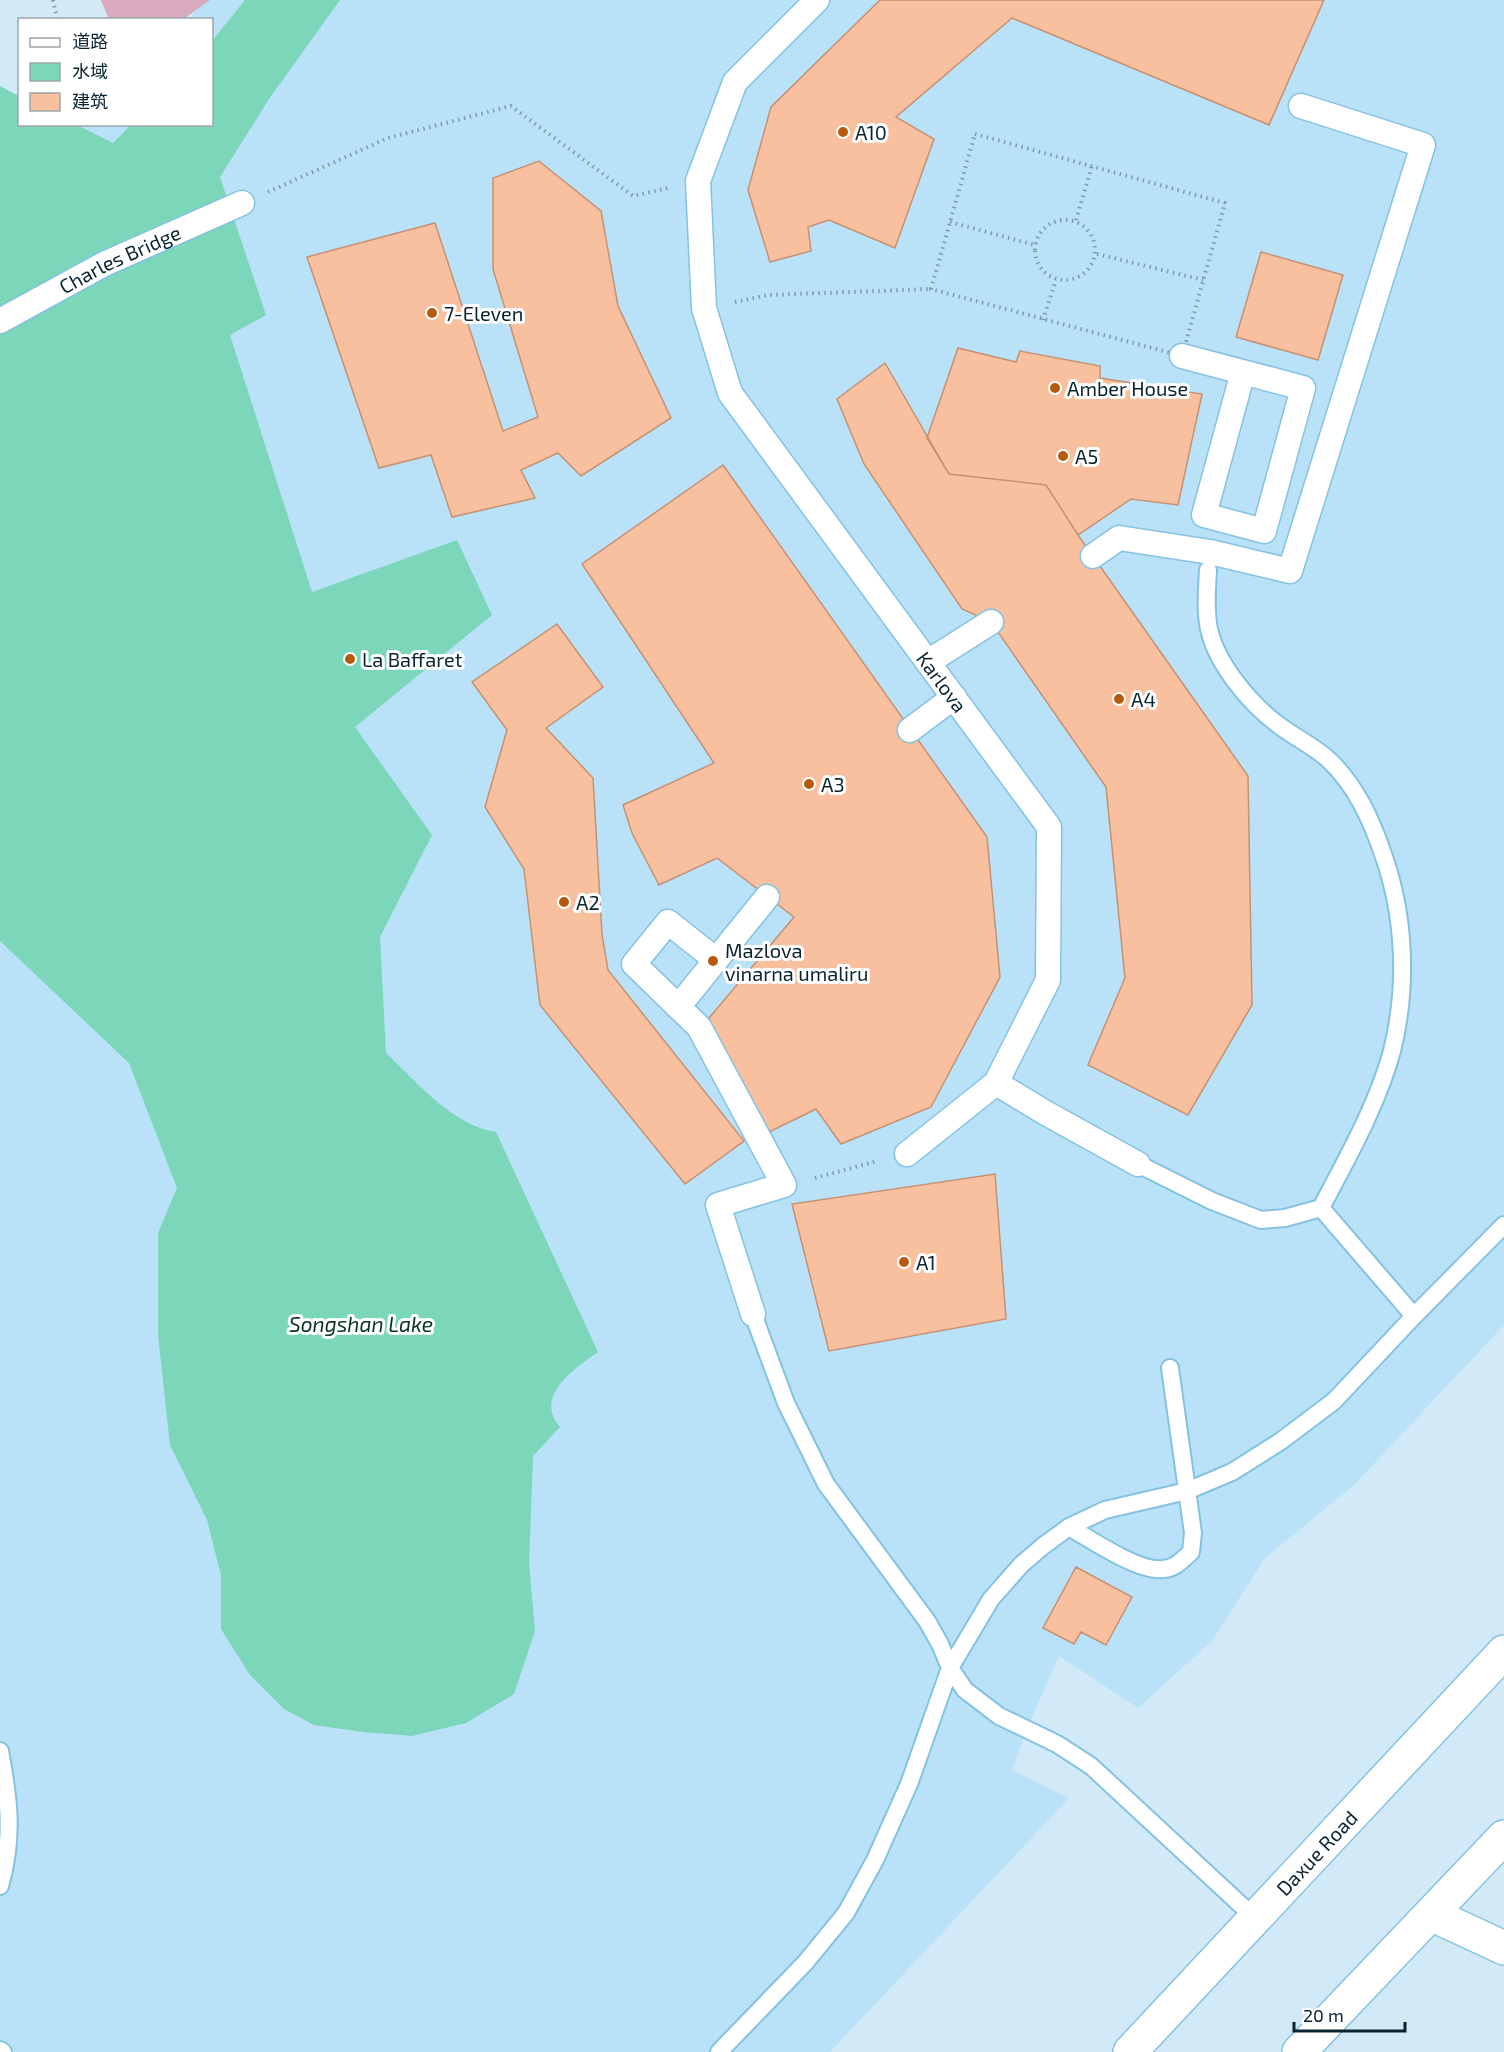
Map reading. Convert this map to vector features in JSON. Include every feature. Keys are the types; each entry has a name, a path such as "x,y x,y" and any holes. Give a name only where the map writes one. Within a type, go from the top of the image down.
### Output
{"main road":[{"name":"Daxue Road","path":"1130,2052 1504,1652"},
{"path":"1299,2052 1504,1838"},
{"path":"1431,1914 1504,1948"}],"street":[{"path":"698,181 735,82 817,0"},
{"path":"1093,556 1119,538 1209,561 1290,571 1423,145 1301,106"},
{"name":"Karlova","path":"698,181 704,308 730,393 1049,827 1048,980 996,1083"},
{"name":"Charles Bridge","path":"0,321 104,264 242,203"},
{"path":"1182,356 1243,372 1303,388 1264,531 1204,515 1243,372"},
{"path":"1209,561 1219,519"},
{"path":"928,662 991,622"},
{"path":"910,730 954,698"},
{"path":"678,1007 767,897"},
{"path":"716,960 668,922 634,964 699,1027 784,1185 718,1205 753,1314"},
{"path":"907,1154 996,1083 1138,1164"}],"lane":[{"path":"1138,1164 1212,1201 1261,1220 1285,1218 1321,1208 1352,1149 1374,1100 1391,1052 1401,1004 1402,960 1399,916 1390,876 1378,839 1355,791 1327,759 1261,711 1243,692 1227,668 1209,630 1207,611 1209,561"},
{"path":"1321,1208 1414,1316"},
{"path":"719,2052 805,1963 846,1913 875,1860 909,1784 950,1668 991,1599 1021,1565 1070,1527 1105,1510 1187,1491 1232,1472 1281,1441 1334,1401 1504,1225"},
{"path":"753,1314 786,1403 826,1484 927,1621 950,1668 965,1690 999,1716 1057,1744 1091,1766 1256,1918"},
{"path":"1070,1527 1119,1555 1143,1566 1161,1570 1176,1566 1191,1552 1193,1533 1170,1368"},
{"path":"0,1751 10,1820 5,1869 0,1886"}],"path":[{"path":"53,0 57,18"},
{"path":"242,203 388,138 511,106 633,196 698,181"},
{"path":"768,295 931,289 1182,356 1225,203 975,134 931,289"},
{"path":"1076,220 1092,166"},
{"path":"1058,220 1076,220 1093,234 1097,254 1089,271 1074,280 1056,280 1044,272 1036,260 1035,244 1042,229 1058,220"},
{"path":"950,222 1035,244"},
{"path":"1097,254 1203,280"},
{"path":"1043,320 1056,280"},
{"path":"784,1185 907,1154"}],"shaded area":[{"path":"101,0 210,0 185,18 108,18"},
{"path":"202,0 1504,0 1504,1325 1354,1485 1265,1558 1212,1641 1138,1708 1059,1656 1012,1770 1069,1798 830,2052 0,2052 0,159 53,126 213,126 213,18 191,18"}],"water":[{"name":"Songshan Lake","path":"245,0 340,0 269,99 220,177 266,315 230,335 312,592 457,540 492,615 355,727 432,835 380,937 386,1053 450,1112 480,1128 496,1132 598,1352 560,1384 551,1404 553,1416 560,1427 533,1456 529,1563 535,1631 514,1694 466,1723 412,1736 314,1725 284,1709 250,1675 221,1629 221,1575 207,1520 170,1445 158,1335 158,1233 177,1188 129,1063 0,941 0,86 18,95 18,126 79,126 113,143 130,126 213,126 213,40"}],"building":[{"name":"A10","path":"880,0 1324,0 1269,125 1012,18 896,117 934,139 895,248 829,220 808,227 811,251 770,262 748,190 771,107"},
{"path":"539,161 601,211 618,306 671,418 581,476 558,453 521,470 535,498 452,517 431,455 379,468 307,257 435,223 503,431 538,417 493,269 493,178"},
{"path":"1261,252 1343,275 1318,360 1236,337"},
{"name":"A5","path":"958,348 1016,362 1020,351 1100,366 1100,378 1202,394 1178,505 1131,499 1078,535 1046,485 949,474 927,438"},
{"name":"A4","path":"885,363 949,474 1046,485 1078,535 1248,776 1252,1005 1188,1115 1088,1065 1125,978 1106,787 991,622 962,609 864,464 837,399"},
{"name":"A3","path":"723,465 987,837 1000,977 931,1107 841,1144 816,1109 767,1133 704,1024 794,917 717,858 659,885 632,833 623,805 714,763 582,564"},
{"name":"A2","path":"557,624 603,687 546,728 593,778 602,935 608,970 744,1141 685,1184 540,1005 524,869 485,807 507,730 472,682"},
{"name":"A1","path":"995,1174 1006,1319 829,1351 792,1204"},
{"path":"1076,1567 1132,1597 1106,1645 1081,1632 1074,1644 1043,1628"}],"place":[{"name":"A10","path":"843,132"},
{"name":"7-Eleven","path":"432,313"},
{"name":"Amber House","path":"1055,388"},
{"name":"A5","path":"1063,456"},
{"name":"La Baffaret","path":"350,659"},
{"name":"A4","path":"1119,699"},
{"name":"A3","path":"809,784"},
{"name":"A2","path":"564,902"},
{"name":"Mazlova vinarna umaliru","path":"713,961"},
{"name":"A1","path":"904,1262"}]}
